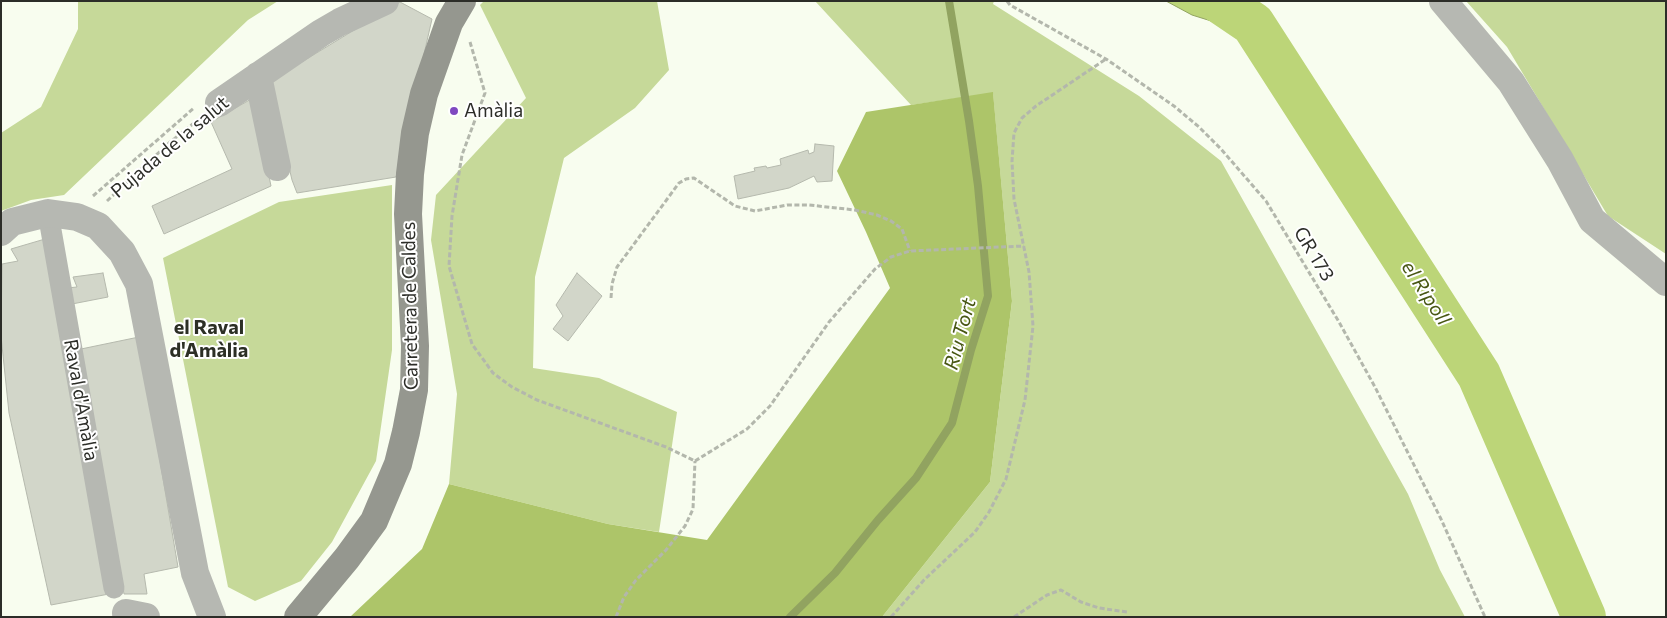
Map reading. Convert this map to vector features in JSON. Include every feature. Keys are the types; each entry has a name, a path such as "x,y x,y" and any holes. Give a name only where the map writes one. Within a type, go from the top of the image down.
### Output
{"main road":[{"name":"Carretera de Caldes","path":"298,617 348,558 374,521 398,464 414,390 415,346 408,222 410,174 415,133 424,94 456,12"}],"street":[{"name":"Pujada de la salut","path":"219,103 336,25 385,1"},
{"path":"1443,1 1511,82 1560,160 1592,220 1666,282"},
{"path":"258,76 277,167"},
{"path":"1,232 12,222 48,213 76,217 98,226 122,252 139,284 195,573 212,616"},
{"name":"Raval d'Amàlia","path":"48,213 114,588"}],"path":[{"name":"GR 173","path":"1006,1 1106,59 1167,101 1199,127 1221,149 1266,201 1375,387 1485,617"},
{"path":"456,12 469,40 485,93 462,155 452,216 449,266 472,344 493,373 512,387 537,400 666,447 695,461"},
{"path":"891,617 924,580 975,532 989,512 1006,479 1025,400 1033,326 1029,272 1014,199 1012,161 1014,132 1022,118 1036,106 1106,59"},
{"name":"Pujada de la salut","path":"86,221 169,143 219,103"},
{"path":"611,298 612,284 617,267 679,183 686,179 694,178 734,206 755,211 787,205 809,205 855,210 877,215 891,221 902,229 910,252"},
{"path":"695,461 747,429 770,406 830,322 875,269 891,257 910,252 1024,246"},
{"path":"616,617 624,597 636,580 666,550 685,526 693,509 695,461"},
{"path":"1014,617 1047,596 1061,590 1080,602 1099,608 1127,612"}],"shaded area":[{"path":"78,1 278,1 248,20 64,195 31,200 1,211 1,133 41,107 78,29"},
{"path":"484,1 657,1 669,70 635,108 564,158 535,277 533,368 599,378 677,412 659,532 608,524 449,484 457,394 431,240 436,195 526,98 480,5"},
{"path":"815,1 994,1 993,4 1139,96 1221,161 1408,494 1440,570 1465,617 882,617 990,482 1012,301 993,93 911,105"},
{"path":"1166,1 1242,1 1250,12 1279,38 1279,65 1240,30 1192,15"},
{"path":"1466,1 1666,1 1666,254 1608,216 1507,47"},
{"path":"993,92 1012,301 990,482 882,617 350,617 422,549 449,484 608,524 707,540 890,288 837,171 866,112"},
{"path":"392,185 392,350 376,461 332,542 301,581 255,601 228,587 163,258 279,202"}],"building":[{"path":"400,2 432,19 396,177 297,193 292,180 269,82"},
{"path":"253,98 271,186 164,234 152,206 232,169 211,122"},
{"path":"815,144 834,146 832,181 817,182 814,176 789,188 738,199 734,176 755,171 754,168 781,165 780,159 808,150 809,154 814,152"},
{"path":"45,239 109,594 51,605 9,413 1,336 2,264 18,261 11,249"},
{"path":"103,273 108,297 72,304 67,288 77,287 73,277"},
{"path":"577,273 602,296 568,341 553,329 563,316 556,305"},
{"path":"139,337 178,567 144,574 147,594 124,594 81,349"}],"waterway":[{"name":"Riu Tort","path":"790,617 835,573 878,520 916,478 952,423 971,350 988,296 978,186 949,1"},
{"name":"el Ripoll","path":"1219,1 1253,24 1479,375 1584,617"}],"place":[{"name":"Amàlia","path":"454,111"}],"district":[{"name":"el Raval d'Amàlia","path":"209,338"}]}
